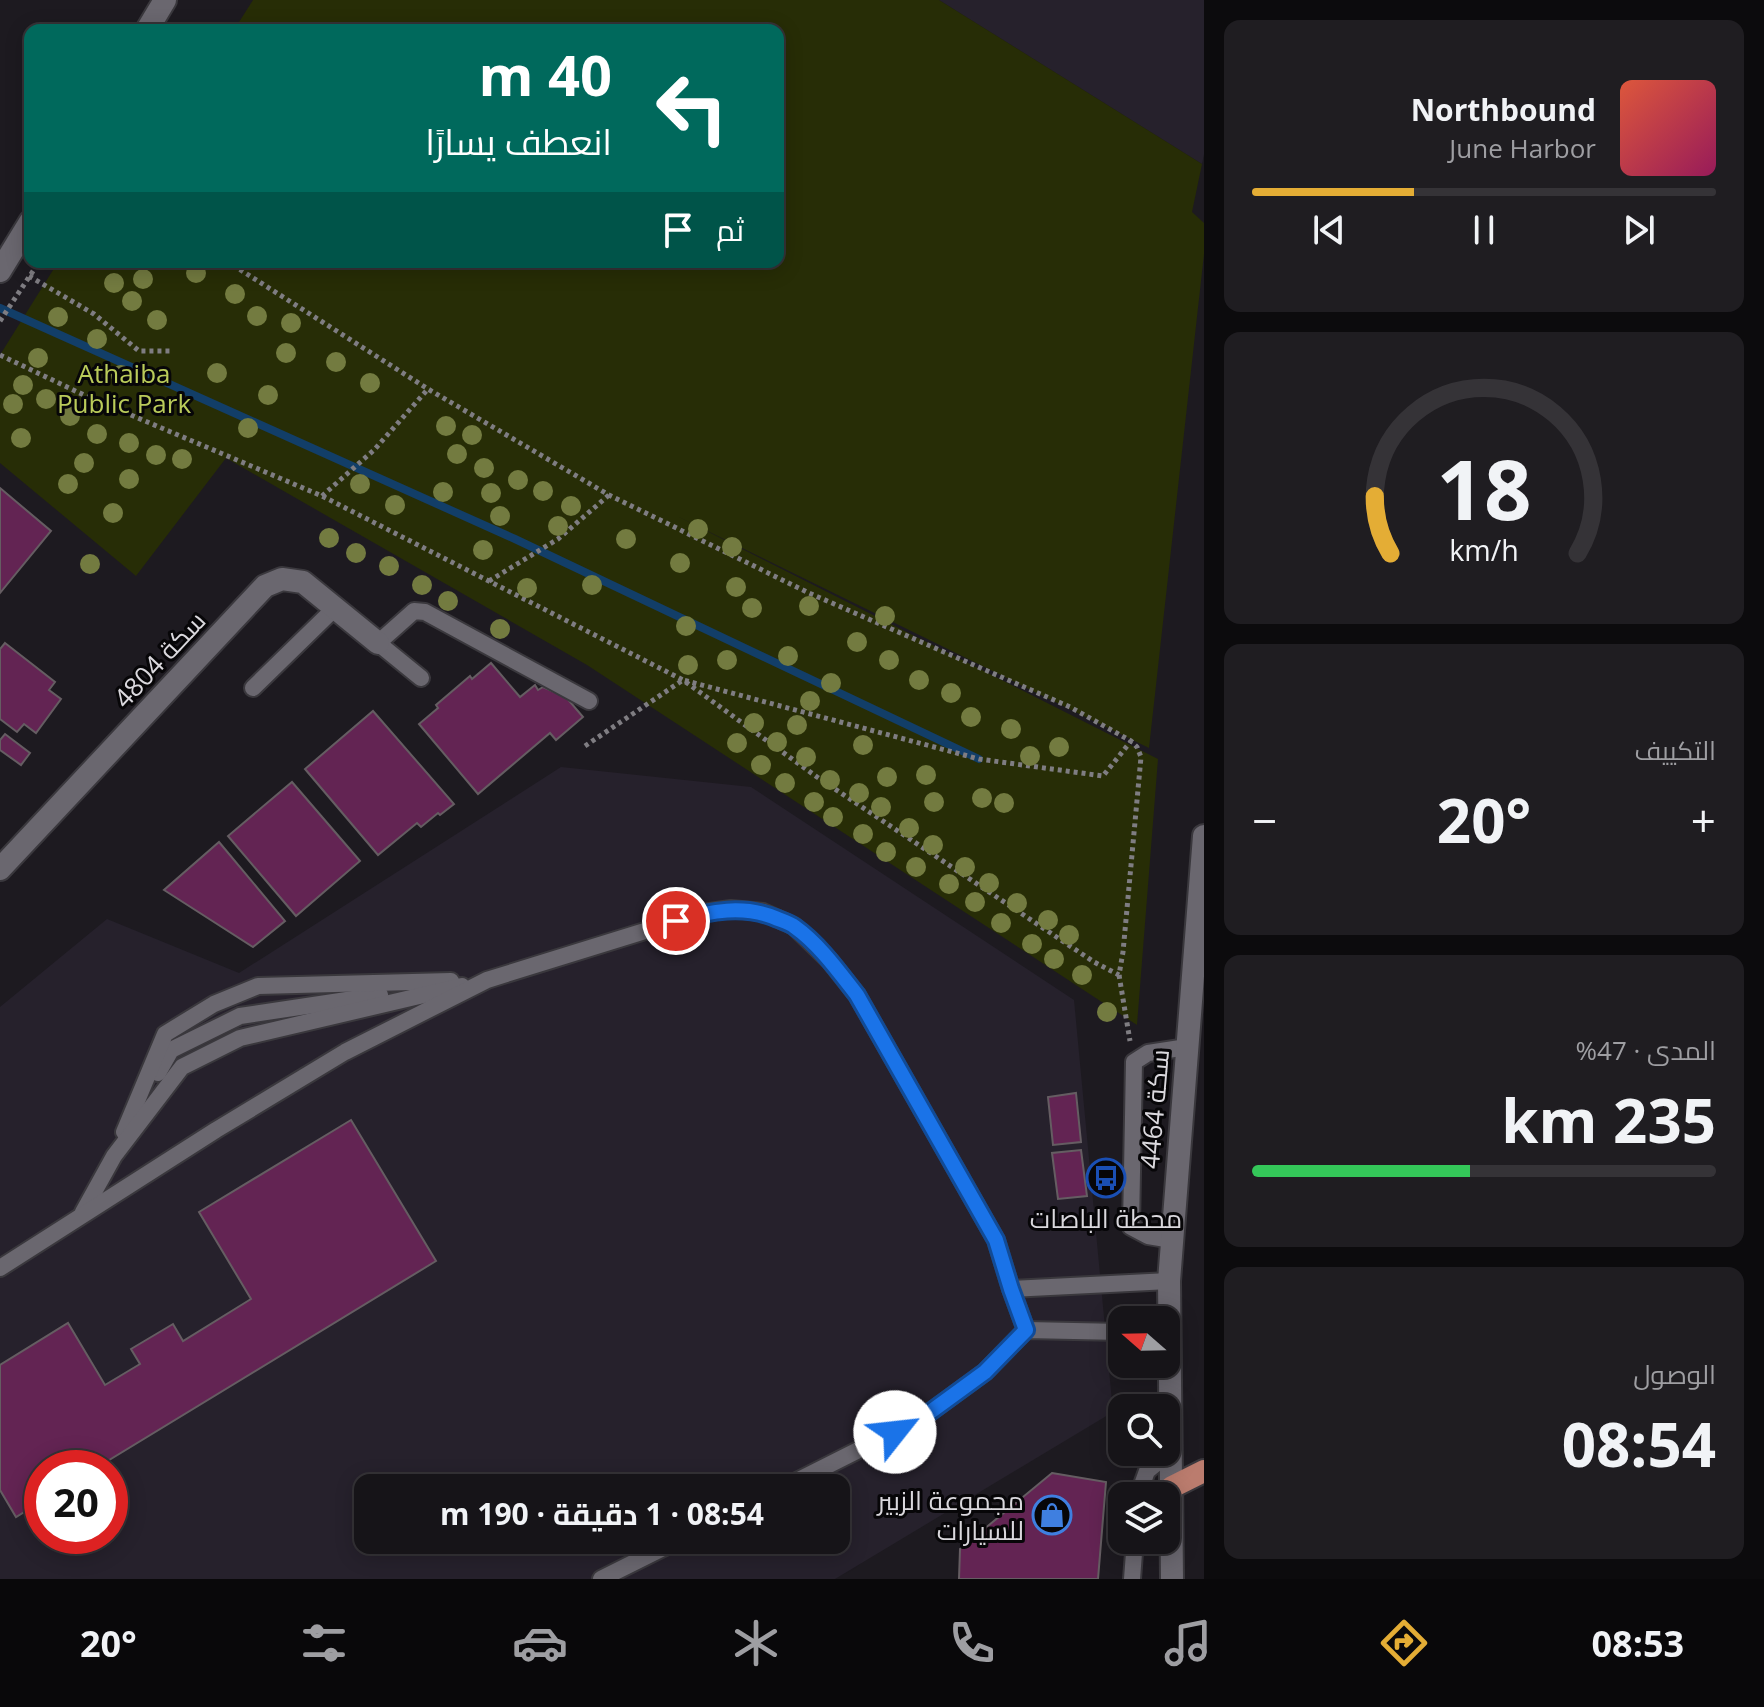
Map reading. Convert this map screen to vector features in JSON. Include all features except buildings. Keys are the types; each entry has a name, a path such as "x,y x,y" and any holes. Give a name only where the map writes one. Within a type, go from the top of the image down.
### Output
{"highway":[{"path":"1180,1483 1204,1471"}],"street":[{"path":"151,24 165,0"},
{"path":"0,271 24,232"},
{"name":"سكة 4804","path":"0,869 265,586 282,579 303,582 378,643"},
{"name":"سكة 4464","path":"1169,1306 1204,836"},
{"name":"سكة 4464","path":"1172,1554 1172,1579"}],"lane":[{"path":"253,688 335,608"},
{"path":"421,678 378,643 414,611 425,612 589,701"},
{"path":"82,1215 171,1050 240,1016 487,980 703,913 731,909 763,912 794,926 830,961 857,995 996,1240 1026,1330"},
{"path":"114,1156 165,1034 214,1004 258,986 487,980"},
{"path":"0,1268 345,1052 487,980"},
{"path":"1172,1240 1148,1236 1131,1227 1134,1062 1148,1053 1187,1047"},
{"path":"1011,1289 1169,1281"},
{"path":"811,1474 922,1418 985,1372 1026,1330 1108,1332"},
{"path":"601,1579 651,1554"},
{"path":"1132,1579 1134,1554"}],"path":[{"path":"2,318 35,268"},
{"path":"237,268 428,389 609,495 809,593 1070,707 1131,741 1141,757 1119,975 1134,1062"},
{"path":"29,276 94,314 139,351 173,351"},
{"path":"0,355 86,396 322,496 683,680 817,777 1094,962 1119,975"},
{"path":"322,496 374,450 428,389"},
{"path":"488,582 558,539 609,495"},
{"path":"585,746 683,680 964,755 1103,776 1131,741"}],"shaded area":[{"path":"939,0 1204,0 1202,164"},
{"path":"561,767 751,787 1074,1000 1111,1394 1108,1394 1108,1415 835,1579 0,1579 0,1007 107,919 239,973"}],"green space":[{"name":"Athaiba Public Park","path":"253,0 939,0 1202,164 1192,212 1204,223 1204,254 1149,748 677,516 1158,759 1137,1025 587,665 226,458 136,576 0,463 0,355 54,268 784,268 784,24 238,24"}],"waterway":[{"path":"0,308 515,539 979,759"}],"place":[{"name":"محطة الباصات","path":"1106,1178"},
{"name":"مجموعة الزبير للسيارات","path":"1052,1515"}],"route":[{"path":"676,921 731,909 763,912 794,926 830,961 857,995 996,1240 1026,1330 985,1372 922,1418 895,1432"}]}
